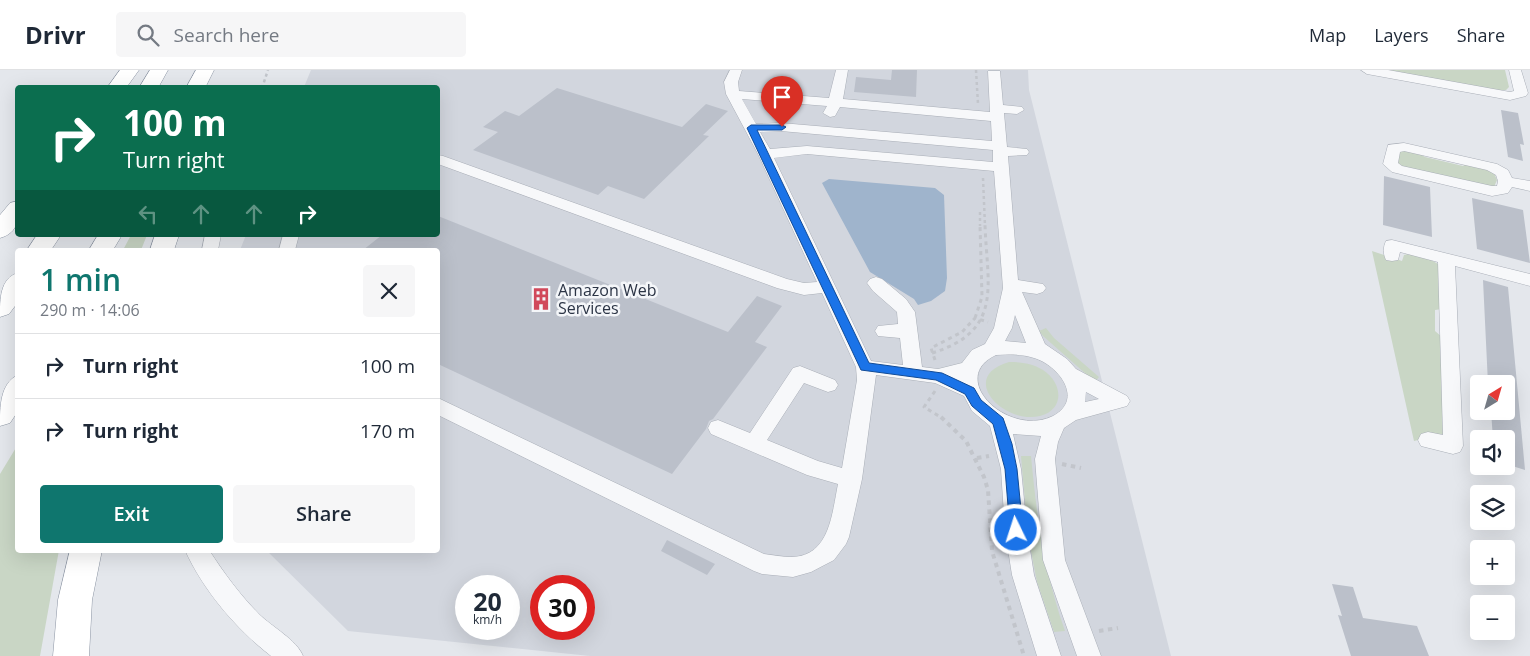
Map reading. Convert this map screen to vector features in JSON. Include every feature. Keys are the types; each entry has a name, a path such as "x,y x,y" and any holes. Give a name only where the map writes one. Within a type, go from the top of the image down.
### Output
{"highway":[{"path":"118,85 130,70"},
{"path":"150,85 160,70"},
{"path":"199,85 217,73"},
{"path":"0,230 15,212"},
{"path":"39,248 48,237"},
{"path":"102,248 109,237"},
{"path":"0,308 15,286"},
{"path":"0,415 15,391"},
{"path":"71,656 75,600 85,553"}],"street":[{"path":"440,407 762,564 793,567 811,562 826,553 838,537 851,479 867,380 865,367 765,154 732,94 731,82 736,70"},
{"path":"833,108 842,70"},
{"path":"992,349 1003,328 1011,287 994,70"},
{"path":"1367,70 1510,96 1525,94 1516,70"},
{"path":"732,94 833,108 938,116 1018,110"},
{"path":"751,128 782,127 889,136 956,142 1022,152"},
{"path":"888,157 889,136"},
{"path":"1404,147 1492,168 1503,173 1506,181 1503,190 1492,192 1397,168 1390,164 1393,148 1404,147"},
{"path":"765,154 806,150 1002,167"},
{"path":"440,160 794,287 804,289 827,287"},
{"path":"1506,181 1530,186"},
{"path":"1392,256 1392,244 1530,280"},
{"path":"1428,440 1453,446 1446,258"},
{"path":"876,283 880,289 903,306 908,317 913,373"},
{"path":"1011,287 1037,288"},
{"path":"1011,287 1038,348 1061,364 1070,374 1076,388 1077,401 1048,442 1045,459 1054,560 1089,656"},
{"path":"884,331 909,331"},
{"path":"1044,354 1018,348 992,349 977,358 970,368 967,380 976,403 999,422 1019,427 1038,428 1120,400 1070,374"},
{"path":"865,367 937,376 970,391"},
{"path":"937,376 970,368"},
{"path":"754,443 800,373 828,384"},
{"path":"999,422 1011,469 1017,537 1023,575 1049,656"},
{"path":"718,428 814,469 851,479"},
{"path":"198,553 222,591 255,628 291,656"}],"lane":[{"path":"956,142 957,163"}],"path":[{"path":"263,85 268,70"},
{"path":"980,212 982,297 975,318 962,332 931,348 936,361 936,390 924,407 940,415 957,430 977,458 988,490 991,538 996,567 1024,656"},
{"path":"932,353 970,335 982,320 988,298 986,213"},
{"path":"975,318 993,324"},
{"path":"1054,462 1081,468"},
{"path":"1091,632 1118,628"}],"shaded area":[{"path":"311,70 1028,70 1029,90 1171,656 590,656 348,631 269,553 440,553 440,248 241,248 245,237 440,237 440,85 305,85"}],"green space":[{"path":"1388,70 1505,70 1509,87 1506,90 1496,90"},
{"path":"1404,150 1463,166 1466,164 1482,167 1494,173 1497,180 1494,187 1403,168 1396,163 1396,152"},
{"path":"130,237 146,237 142,248 124,248"},
{"path":"1372,251 1402,261 1404,255 1418,255 1428,258 1441,266 1442,309 1435,310 1435,331 1442,337 1443,434 1414,441"},
{"path":"1046,328 1054,338 1099,377 1095,382 1039,331"},
{"path":"1009,362 1031,364 1049,375 1057,388 1057,402 1054,408 1040,416 1026,417 1001,407 992,398 986,388 987,378 994,369"},
{"path":"15,449 15,553 58,553 40,656 0,656 0,474"},
{"path":"1021,456 1031,456 1042,545 1065,631 1054,632 1037,582 1028,536"}],"water":[{"path":"829,179 935,188 944,195 947,278 945,291 931,301 918,305 914,299 870,272 822,183"}],"building":[{"path":"892,70 917,70 916,97 854,92 856,77 891,80"},
{"path":"557,88 682,127 706,104 728,111 703,135 709,136 644,199 608,186 598,195 473,150 498,132 483,127 505,111 519,116"},
{"path":"1501,110 1518,113 1524,145 1520,144 1523,161 1508,157"},
{"path":"1384,176 1430,187 1432,237 1383,225"},
{"path":"1472,198 1523,210 1530,263 1477,249"},
{"name":"Amazon Web Services","path":"440,217 728,332 757,296 782,306 755,342 767,347 713,419 709,421 706,429 672,474 440,365 440,248 366,248 379,237 440,237"},
{"path":"1483,280 1508,287 1525,470 1515,467 1515,430 1492,430 1492,420 1515,420 1515,375 1488,375"},
{"path":"667,540 715,564 707,575 661,551"},
{"path":"1332,584 1353,587 1363,618 1417,626 1429,656 1351,656 1338,615 1342,616"}],"place":[{"name":"Amazon Web Services","path":"541,299"}],"route":[{"path":"782,127 751,128 865,367 938,376 970,391 976,403 999,422 1011,469 1016,530"}]}
